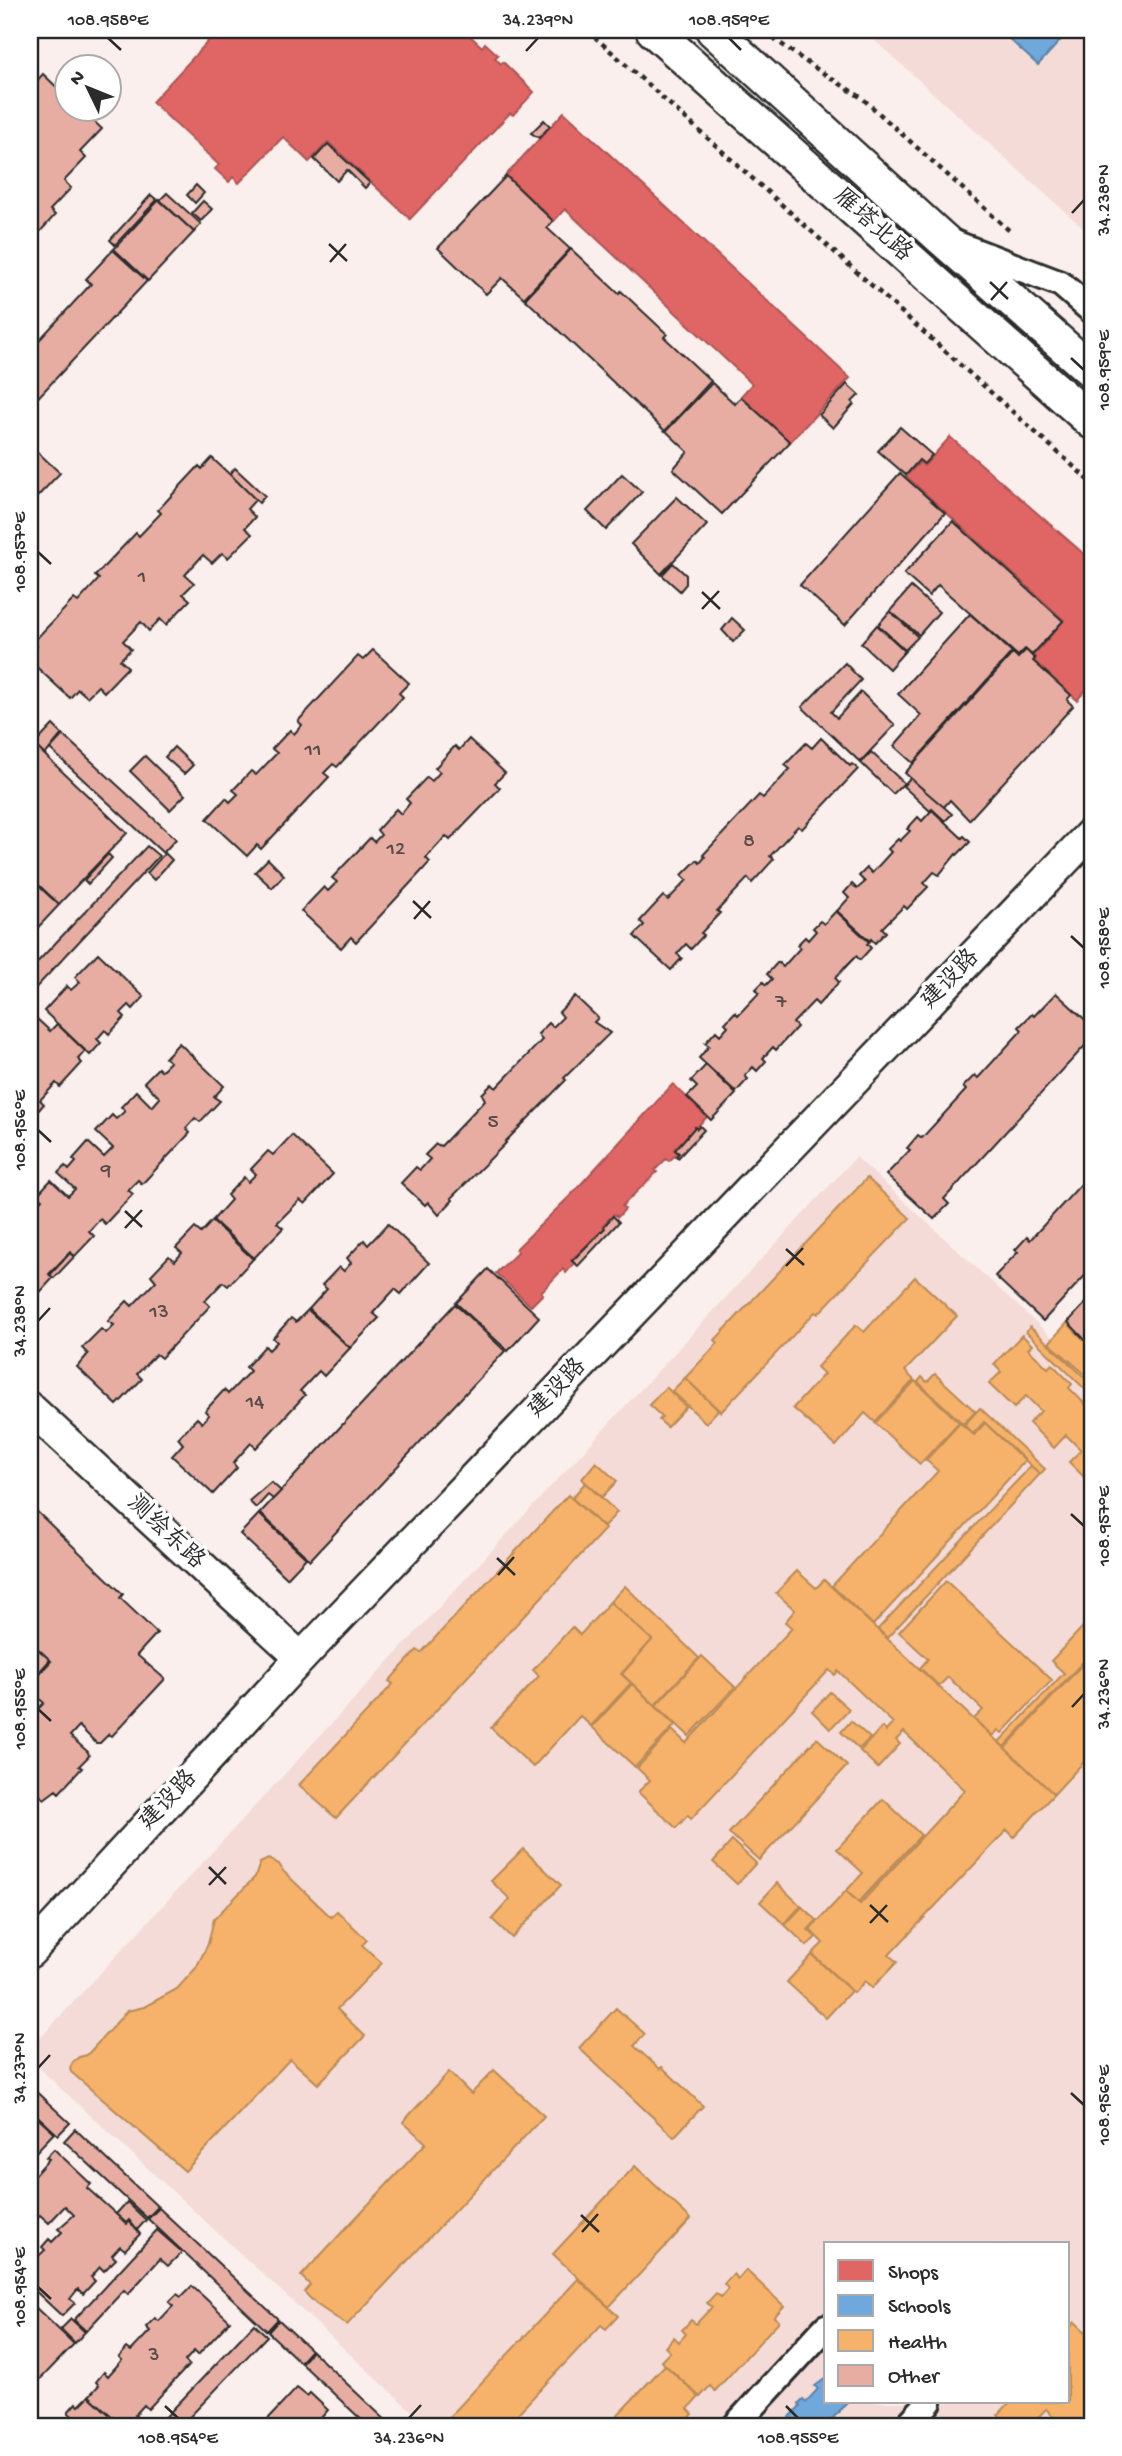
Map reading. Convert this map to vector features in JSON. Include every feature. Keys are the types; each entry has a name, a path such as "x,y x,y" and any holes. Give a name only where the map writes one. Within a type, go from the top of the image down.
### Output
{"main road":[{"name":"雁塔北路","path":"653,30 1092,422"},
{"name":"雁塔北路","path":"713,30 1092,371"}],"street":[{"path":"940,237 1062,284 1092,312"},
{"name":"建设路","path":"30,1952 301,1658 1092,832"},
{"name":"测绘东路","path":"30,1408 301,1658"},
{"path":"735,2426 824,2330"},
{"path":"906,2426 927,2404"}],"path":[{"path":"587,30 1092,483"},
{"path":"764,30 809,64 862,98 1014,235"}],"shaded area":[{"path":"863,30 1092,30 1092,236"},
{"path":"856,1157 1092,1374 1092,2426 428,2426 30,2060 30,2049"}],"building: Shops":[{"path":"207,30 464,30 482,47 485,43 498,55 495,58 501,64 503,62 534,92 513,115 510,113 410,219 328,142 309,162 283,137 239,183 233,177 229,182 215,169 219,165 152,102 213,36"},
{"path":"564,112 850,378 790,442 741,396 752,384 565,209 554,221 506,175"},
{"path":"950,437 1092,561 1092,683 1077,700 1034,661 1036,658 1033,656 1064,620 906,476 920,462 924,466"},
{"path":"673,1084 707,1117 674,1149 678,1153 669,1161 666,1159 655,1170 657,1172 622,1206 625,1209 618,1217 614,1214 603,1225 605,1228 571,1260 574,1264 566,1273 563,1269 531,1306 496,1273"}],"building: Schools":[{"path":"999,30 1070,30 1038,65"},
{"path":"824,2379 824,2404 846,2404 825,2426 782,2426 800,2406 799,2403 803,2399 806,2402 818,2389 815,2386"}],"building: Health":[{"path":"867,1178 910,1218 818,1314 815,1312 721,1412 685,1378 718,1343 715,1340"},
{"path":"915,1277 957,1316 905,1371 914,1380 875,1422 865,1413 836,1446 793,1408 824,1374 817,1367 856,1325 864,1332"},
{"path":"1067,1323 1092,1348 1092,1366 1085,1374 1049,1343"},
{"path":"1030,1327 1092,1384 1092,1396 1026,1332"},
{"path":"1022,1335 1032,1345 1028,1349 1048,1368 1052,1364 1072,1384 1069,1388 1088,1407 1092,1403 1092,1485 1069,1462 1081,1450 1066,1435 1054,1448 1029,1423 1041,1411 1026,1396 1014,1408 989,1384 1001,1372 994,1364"},
{"path":"935,1374 975,1411 963,1424 918,1382 922,1377 927,1382"},
{"path":"685,1378 718,1410 706,1423 672,1391"},
{"path":"915,1381 959,1422 920,1464 875,1423"},
{"path":"666,1387 686,1407 667,1427 659,1420 662,1417 649,1405"},
{"path":"980,1408 1045,1469 1040,1474 984,1422 973,1434 964,1425"},
{"path":"960,1423 974,1435 985,1423 1025,1461 873,1625 832,1586 938,1471 926,1460"},
{"path":"596,1462 617,1481 602,1497 582,1479"},
{"path":"1031,1466 1040,1474 887,1638 878,1629"},
{"path":"585,1483 617,1512 604,1527 572,1498"},
{"path":"568,1495 605,1529 336,1818 299,1785 393,1684 389,1681 417,1650 421,1653"},
{"path":"797,1571 816,1588 824,1580 1054,1794 1014,1837 1007,1830 889,1955 897,1962 872,1988 865,1981 854,1993 812,1954 823,1943 810,1930 846,1891 860,1904 965,1790 904,1732 896,1740 900,1744 878,1768 860,1751 882,1727 886,1731 893,1723 838,1671 835,1675 829,1670 691,1819 688,1815 676,1828 638,1792 650,1780 637,1768 672,1730 686,1743 792,1628 785,1622 795,1610 776,1593"},
{"path":"946,1581 1052,1680 1002,1733 998,1730 993,1736 974,1719 983,1710 948,1677 939,1686 920,1668 928,1659 899,1632"},
{"path":"625,1586 699,1658 655,1705 622,1674 652,1640 610,1602"},
{"path":"610,1602 652,1640 621,1674 631,1683 591,1726 580,1716 533,1767 491,1728 539,1676 533,1670 572,1627 580,1635"},
{"path":"1092,1617 1092,1652 1004,1747 999,1742 1064,1673 1051,1661"},
{"path":"1092,1654 1092,1753 1054,1794 1005,1748"},
{"path":"702,1656 735,1687 689,1736 656,1705"},
{"path":"632,1684 675,1725 635,1767 592,1727"},
{"path":"830,1692 849,1709 830,1729 812,1711"},
{"path":"851,1721 870,1738 859,1749 841,1732"},
{"path":"817,1738 847,1766 759,1860 729,1833"},
{"path":"883,1799 921,1835 859,1902 846,1891 863,1873 837,1849"},
{"path":"732,1841 756,1863 737,1884 713,1862"},
{"path":"523,1849 561,1885 512,1938 492,1919 510,1899 491,1881"},
{"path":"268,1859 279,1864 331,1917 337,1911 367,1940 362,1945 382,1963 337,2009 365,2036 318,2084 290,2059 185,2171 71,2072 70,2068 79,2057 87,2055 127,2011 144,2007 177,1989 196,1968 208,1944 214,1919 255,1877 260,1863"},
{"path":"777,1883 801,1906 784,1924 760,1902"},
{"path":"802,1907 817,1920 808,1930 816,1937 807,1946 785,1925"},
{"path":"812,1955 851,1991 826,2018 787,1982"},
{"path":"616,2008 645,2034 634,2046 660,2069 662,2067 703,2106 674,2137 579,2048"},
{"path":"494,2070 544,2116 347,2325 316,2304 304,2292 310,2285 301,2276 426,2143 403,2122 449,2072 471,2094"},
{"path":"635,2166 691,2219 609,2307 553,2254"},
{"path":"746,2270 784,2306 774,2317 779,2321 715,2391 710,2386 700,2397 661,2361 670,2352 665,2347 674,2337 679,2342 686,2334 682,2330 691,2320 696,2324 712,2307 707,2303 716,2293 721,2297 728,2289 724,2284 733,2274 738,2279"},
{"path":"578,2279 618,2316 606,2329 601,2325 506,2426 441,2426"},
{"path":"1075,2322 1092,2336 1092,2360 1084,2369 1092,2376 1092,2426 1049,2426 1056,2419 1046,2409 1030,2426 1009,2426 998,2415 1008,2404 1070,2404 1070,2328"},
{"path":"665,2365 699,2397 688,2409 693,2414 682,2426 607,2426"}],"building: Other":[{"path":"43,74 52,83 52,122 95,122 102,129 80,152 86,158 64,181 71,188 50,210 55,215 30,243 30,82 33,85"},
{"path":"544,120 550,126 539,138 531,133"},
{"path":"328,144 370,183 365,188 347,170 337,181 314,159"},
{"path":"506,176 553,221 547,228 570,249 524,298 502,278 486,294 438,248"},
{"path":"196,185 204,193 195,203 187,195"},
{"path":"167,193 201,224 194,232 160,200"},
{"path":"151,195 157,200 115,245 110,240"},
{"path":"159,200 194,232 148,281 114,249"},
{"path":"203,201 212,209 201,221 192,213"},
{"path":"571,249 667,334 664,337 711,381 665,431 525,299"},
{"path":"113,250 147,281 30,406 30,350 91,284 86,279"},
{"path":"712,383 735,404 741,397 790,442 722,514 673,469 688,452 666,431"},
{"path":"847,384 859,395 833,428 819,415"},
{"path":"900,427 932,455 924,464 919,460 906,475 878,451"},
{"path":"30,445 60,473 36,498 30,492"},
{"path":"212,458 256,499 247,509 255,517 245,528 252,534 228,558 222,553 212,563 203,555 185,575 194,583 183,594 190,600 166,625 160,619 149,631 141,622 123,641 131,649 120,660 128,667 104,692 98,686 87,697 78,689 70,698 30,661 30,654 37,646 33,642 74,599 78,602 99,579 95,576 136,533 139,536 161,513 158,510 199,466 202,469"},
{"path":"235,468 265,496 259,503 230,474"},
{"path":"900,473 945,513 845,625 800,585"},
{"path":"622,474 642,492 606,530 587,511"},
{"path":"677,497 707,525 661,574 631,544"},
{"path":"953,521 1063,621 1032,655 1025,649 1018,656 938,585 929,596 904,574"},
{"path":"673,563 686,575 686,584 680,591 662,575"},
{"path":"911,587 939,612 919,635 890,611"},
{"path":"890,611 918,637 905,650 878,625"},
{"path":"970,614 1012,652 913,763 894,746 921,715 898,694"},
{"path":"732,618 745,630 733,642 722,630"},
{"path":"877,625 905,651 889,669 861,643"},
{"path":"373,650 409,683 399,693 403,697 337,767 333,764 324,773 329,777 261,849 257,845 247,856 207,819 226,798 230,802 238,794 233,790 251,771 256,775 277,753 272,749 290,730 294,734 302,725 298,721 358,656 363,660"},
{"path":"1026,650 1035,659 1033,661 1071,695 1067,700 1073,706 969,820 950,800 943,808 905,773 1013,653 1018,658"},
{"path":"845,663 861,680 831,712 837,718 861,692 895,725 860,762 802,707"},
{"path":"53,725 62,734 45,755 34,745"},
{"path":"63,735 176,839 163,853 50,749"},
{"path":"821,738 850,766 852,764 858,769 802,829 798,826 770,856 774,859 752,883 748,878 717,911 720,913 701,933 704,935 691,949 686,944 677,954 682,958 671,970 634,936 644,925 640,921 663,896 668,900 687,880 682,875 697,860 700,863 705,857 703,855 759,795 763,798 790,769 785,765 806,743 812,748"},
{"path":"469,739 505,773 495,783 500,788 450,840 446,836 426,858 430,862 356,942 351,937 341,948 301,911 324,887 328,891 337,882 332,878 370,838 374,842 381,835 377,830 396,809 401,814 410,803 406,799 427,777 432,781 440,772 435,768 455,746 459,750"},
{"path":"30,741 127,833 59,904 30,877"},
{"path":"174,747 193,765 184,774 165,757"},
{"path":"871,752 904,783 893,794 861,763"},
{"path":"145,756 185,795 170,810 130,771"},
{"path":"910,778 952,814 945,821 903,786"},
{"path":"932,810 970,842 939,875 934,872 924,883 928,887 907,909 904,906 882,928 886,932 875,943 871,939 870,941 837,911 849,898 844,893 852,884 857,889 865,882 859,876 867,868 872,873 891,852 888,849 910,831 907,829 918,817 922,821"},
{"path":"147,846 159,856 30,994 30,970"},
{"path":"165,853 172,860 154,880 147,873"},
{"path":"108,854 112,858 88,884 84,880"},
{"path":"268,859 284,875 272,888 255,872"},
{"path":"30,878 59,905 30,936"},
{"path":"836,911 869,942 867,944 871,948 860,960 856,956 835,978 839,982 818,1005 814,1001 793,1023 797,1027 776,1050 773,1047 763,1058 766,1061 757,1071 753,1067 745,1076 748,1079 736,1092 699,1058 709,1046 705,1043 716,1031 720,1035 728,1026 725,1023 735,1012 738,1015 759,993 756,989 763,982 766,985 772,979 767,974 778,962 783,967 800,948 797,945 805,937 808,940 816,931 813,928 820,921 824,924"},
{"path":"98,953 144,997 133,1009 129,1005 121,1013 125,1017 109,1034 105,1030 97,1039 101,1043 90,1055 44,1011 67,986 71,990 80,982 75,977"},
{"path":"1056,993 1092,1026 1092,1038 944,1199 949,1204 934,1219 886,1175 910,1150 907,1148 918,1135 922,1138 966,1090 963,1087 975,1075 978,1078 1022,1030 1019,1027"},
{"path":"575,996 598,1018 594,1022 610,1033 451,1198 453,1200 439,1215 428,1202 425,1205 401,1183 416,1167 420,1170 430,1159 425,1155 436,1144 441,1146 485,1100 482,1094 492,1084 496,1088 542,1040 538,1034 549,1023 553,1027 563,1017 559,1012"},
{"path":"36,1018 50,1031 57,1024 85,1051 78,1059 82,1063 60,1087 56,1083 40,1100 44,1104 30,1120 30,1025"},
{"path":"179,1043 224,1086 214,1097 220,1101 200,1122 195,1118 186,1128 190,1133 142,1184 138,1180 128,1190 133,1194 105,1224 100,1219 89,1231 94,1236 75,1256 70,1252 49,1274 53,1278 33,1300 30,1296 30,1237 33,1233 30,1230 30,1204 34,1208 42,1199 37,1195 51,1180 68,1196 75,1189 58,1173 65,1166 69,1170 76,1162 73,1159 88,1142 104,1157 113,1148 96,1132 112,1115 116,1119 125,1111 121,1107 136,1091 152,1107 160,1098 144,1082 158,1068 161,1071 170,1062 165,1058"},
{"path":"706,1065 736,1094 711,1120 687,1097 697,1087 691,1081"},
{"path":"700,1126 704,1130 678,1158 676,1157 679,1153 675,1150 695,1127 697,1129"},
{"path":"292,1135 333,1174 305,1204 300,1200 277,1223 283,1228 254,1258 213,1220 231,1200 227,1195 244,1177 248,1182 256,1174 251,1169 268,1151 273,1155"},
{"path":"1092,1172 1092,1268 1043,1321 995,1276 1018,1252 1015,1250 1027,1237 1030,1240"},
{"path":"613,1216 619,1222 578,1266 572,1261 605,1228"},
{"path":"212,1221 253,1259 228,1286 223,1282 205,1301 210,1306 161,1358 156,1354 137,1374 142,1379 117,1405 77,1367 88,1354 82,1348 101,1329 106,1333 114,1325 108,1321 127,1301 132,1306 156,1281 151,1275 169,1256 175,1261 182,1253 176,1248 195,1228 201,1233"},
{"path":"388,1224 429,1263 401,1294 395,1289 373,1313 379,1318 350,1348 309,1309 327,1289 322,1285 339,1267 344,1271 351,1263 347,1258 364,1240 368,1245"},
{"path":"70,1253 74,1257 54,1278 50,1275"},
{"path":"488,1269 539,1317 508,1351 456,1303"},
{"path":"1092,1296 1092,1340 1089,1344 1068,1322"},
{"path":"455,1304 505,1351 310,1560 260,1513"},
{"path":"308,1310 350,1348 324,1376 319,1371 300,1391 305,1395 256,1448 251,1443 233,1463 237,1468 213,1494 172,1456 183,1444 178,1438 197,1418 202,1423 209,1415 205,1411 224,1390 228,1394 250,1371 246,1367 265,1346 269,1350 277,1342 273,1338 291,1318 296,1322"},
{"path":"271,1482 281,1491 273,1499 268,1495 256,1508 249,1501"},
{"path":"30,1505 123,1594 120,1598 157,1633 137,1655 165,1679 112,1736 109,1734 100,1743 96,1743 79,1726 70,1736 89,1756 79,1766 82,1768 59,1793 56,1790 44,1799 30,1786 30,1699 39,1708 44,1703 30,1690 30,1684 51,1661 30,1641"},
{"path":"259,1514 306,1558 287,1578 240,1534"},
{"path":"30,1642 50,1660 30,1682"},
{"path":"30,2086 70,2123 58,2135 30,2109"},
{"path":"30,2111 54,2133 30,2158"},
{"path":"75,2129 158,2207 147,2218 64,2141"},
{"path":"54,2149 91,2184 87,2188 127,2224 129,2221 140,2234 125,2250 120,2246 112,2255 116,2259 104,2271 100,2267 91,2277 95,2281 83,2294 78,2289 70,2299 75,2303 62,2316 30,2286 30,2264 45,2250 42,2247 49,2239 52,2242 62,2232 58,2229 74,2215 65,2206 49,2223 30,2211 30,2180 49,2159 46,2157"},
{"path":"127,2202 146,2220 137,2230 129,2220 126,2223 116,2214"},
{"path":"159,2208 278,2319 267,2331 148,2219"},
{"path":"157,2230 182,2252 168,2266 160,2259 128,2294 124,2290 86,2331 74,2320"},
{"path":"192,2286 230,2321 198,2355 194,2351 185,2361 189,2365 148,2409 144,2405 135,2415 139,2419 133,2426 123,2426 89,2396 99,2385 96,2382 104,2372 108,2376 122,2360 119,2357 127,2348 131,2351 150,2331 146,2327 155,2318 159,2321 173,2306 169,2302 177,2294 181,2297"},
{"path":"33,2305 74,2344 36,2384 30,2379 30,2309"},
{"path":"71,2319 85,2332 75,2343 61,2329"},
{"path":"279,2320 311,2350 300,2362 268,2332"},
{"path":"254,2324 267,2336 181,2426 157,2426"},
{"path":"312,2351 392,2426 368,2426 301,2363"},
{"path":"297,2388 307,2396 310,2393 328,2410 321,2418 330,2426 276,2426 268,2419"},
{"path":"89,2396 122,2426 62,2426 72,2416 68,2412 76,2403 79,2406"}]}
